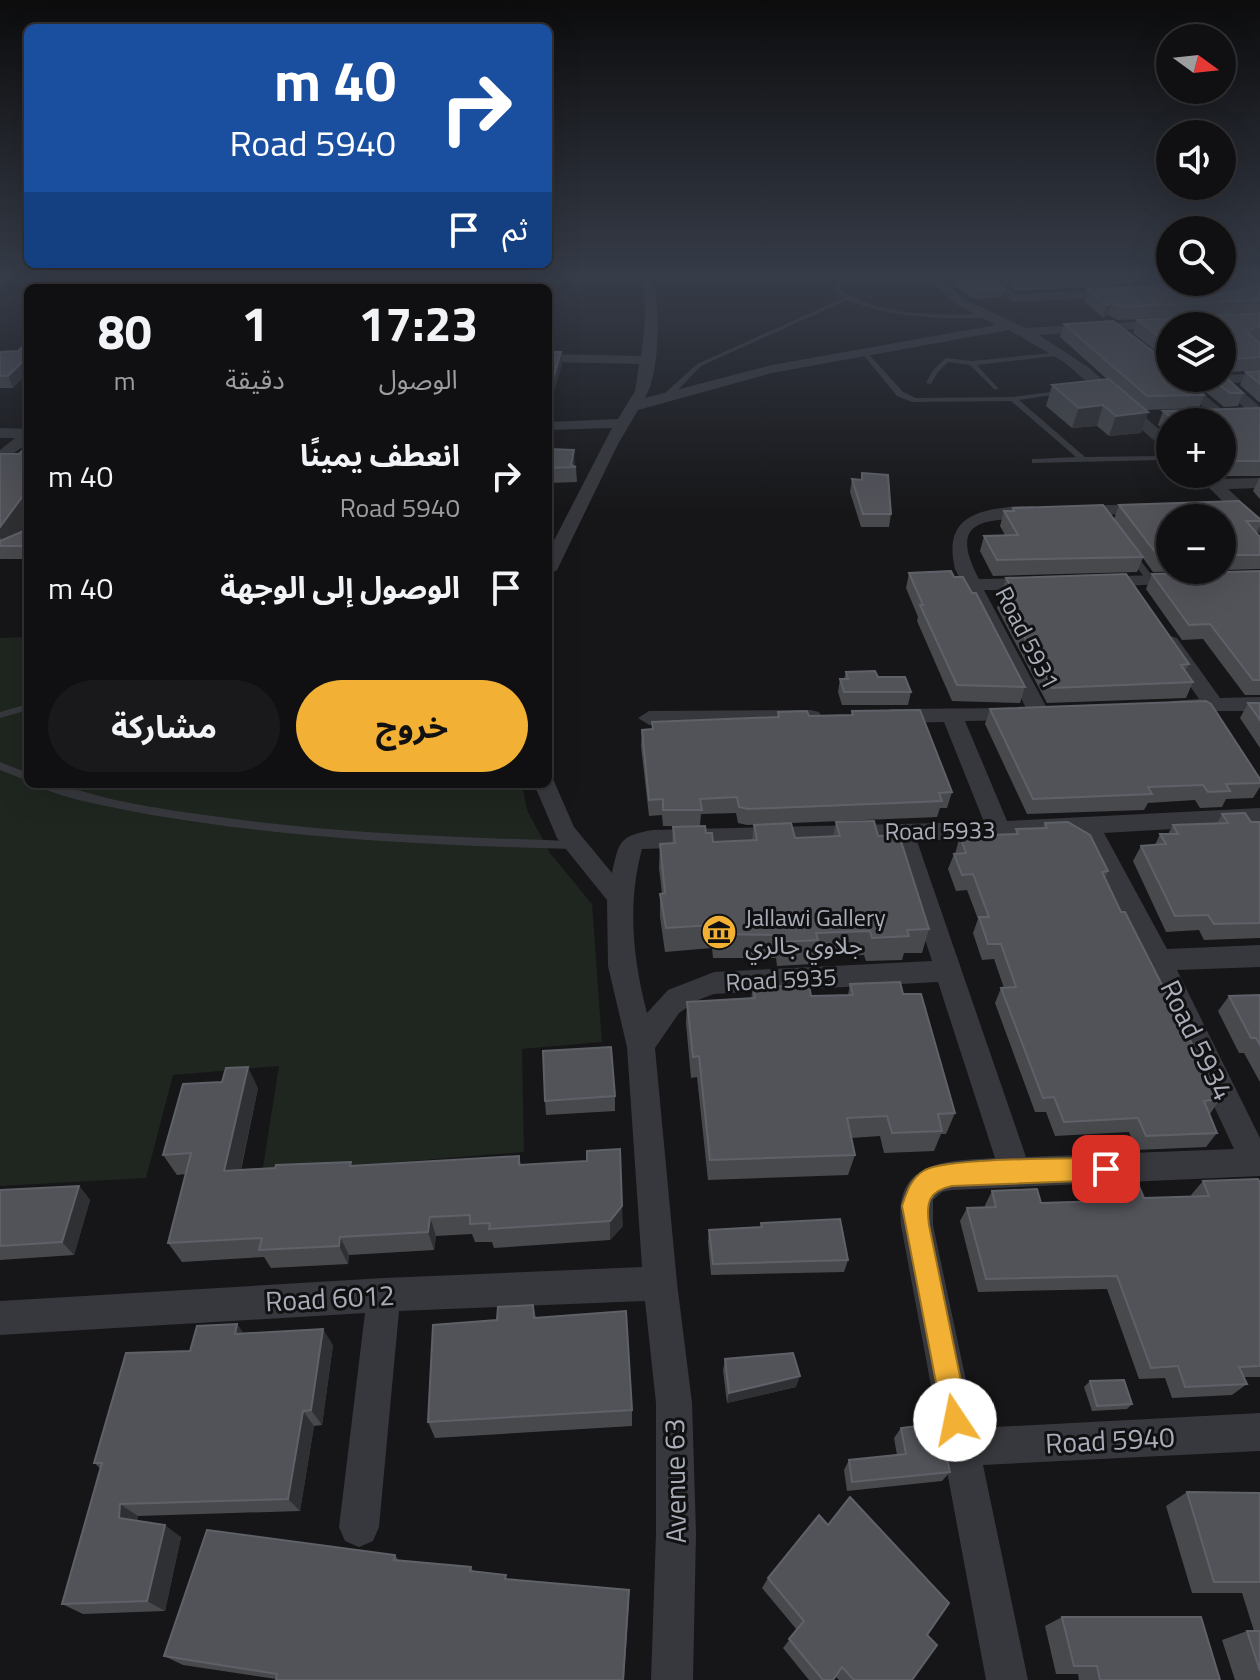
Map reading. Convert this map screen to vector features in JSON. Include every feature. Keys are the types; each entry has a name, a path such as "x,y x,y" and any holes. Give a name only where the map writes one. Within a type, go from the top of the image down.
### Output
{"street":[{"path":"552,562 621,423 635,406 642,391 649,355"},
{"path":"635,406 668,395 844,355"},
{"path":"1063,355 1093,387 1135,418 1156,442"},
{"path":"552,358 649,360"},
{"path":"1257,410 1224,380 1260,377"},
{"path":"1193,392 1212,408"},
{"path":"1236,413 1257,410"},
{"path":"1135,418 1156,417"},
{"path":"552,426 621,423"},
{"path":"0,433 24,435"},
{"path":"5,463 24,440"},
{"path":"1236,481 1260,483"},
{"path":"1219,488 1260,528"},
{"name":"Road 5931","path":"952,716 1046,712 972,585 959,556 959,543 967,524 999,513 1103,516 1156,509"},
{"path":"1081,582 1156,580"},
{"path":"1127,581 1145,605"},
{"name":"Road 5931","path":"972,585 1050,583"},
{"path":"1162,630 1213,704"},
{"path":"1165,706 1260,704"},
{"path":"872,716 952,716 999,830"},
{"path":"649,718 840,717"},
{"path":"546,788 551,811 570,845 620,897"},
{"name":"Road 5933","path":"660,1283 641,1047 621,966 620,897 630,847 643,840 999,830 1260,816"},
{"name":"Road 5934","path":"1088,826 1159,960 1258,1162"},
{"path":"902,832 1015,1172"},
{"name":"Road 5934","path":"1159,960 1260,956"},
{"name":"Road 5935","path":"641,1047 657,1017 693,987 714,983 950,971"},
{"path":"1007,1680 914,1206 920,1189 933,1178 1258,1162"},
{"name":"Road 6012","path":"1,1321 384,1295 660,1283"},
{"name":"Avenue 63","path":"660,1283 674,1403 676,1533 672,1680"},
{"path":"359,1527 384,1295"},
{"name":"Road 5940","path":"961,1447 1260,1432"}],"lane":[{"path":"668,395 699,365 720,355"},
{"path":"867,355 907,398 927,401 1013,399 1071,390"},
{"path":"929,383 946,360 972,363 1048,355"},
{"path":"972,363 995,388"},
{"path":"1013,399 1083,459"},
{"path":"1035,461 1156,453"},
{"path":"1125,545 1151,580"},
{"path":"0,715 24,708"},
{"path":"0,766 24,775"},
{"path":"54,788 112,804 265,829 432,841 570,845"}],"shaded area":[{"path":"24,637 24,788 523,788 527,810 550,853 592,904 602,1042 522,1049 524,1152 262,1173 279,1066 173,1075 146,1178 0,1186 0,638"}],"building":[{"path":"0,355 24,355 24,363 8,376 0,376"},
{"path":"552,355 560,355 552,382"},
{"path":"1100,355 1156,355 1156,392 1201,392 1204,395 1147,396"},
{"path":"1236,355 1260,357 1236,359"},
{"path":"1260,371 1260,384 1246,372"},
{"path":"1109,379 1148,412 1116,416 1103,405 1079,408 1052,385"},
{"path":"1260,408 1260,461 1236,461 1236,409"},
{"path":"552,449 574,450 571,465 576,467 552,468"},
{"path":"24,450 24,494 0,527 0,454 19,454"},
{"path":"862,473 888,475 891,514 863,514 852,479 862,480"},
{"path":"1239,501 1260,519 1246,521 1260,537 1260,555 1236,555 1236,504 1156,504 1156,553 1119,505"},
{"path":"1103,505 1143,557 997,560 984,536 1018,535 1004,511 1014,511 1013,508"},
{"path":"24,531 24,546 0,546 0,541"},
{"path":"951,571 954,577 963,577 972,593 976,593 1025,687 957,685 920,605 923,605 909,573"},
{"path":"1260,571 1260,680 1253,680 1210,624 1189,625 1159,584 1236,584 1236,572"},
{"path":"1126,574 1189,664 1181,665 1193,682 1052,688 1001,593 1014,592 1006,578"},
{"path":"875,671 878,677 905,677 911,692 844,692 840,679 848,679 846,672"},
{"path":"1206,701 1211,704 1260,783 1226,784 1230,791 1208,792 1203,785 1148,787 1152,794 1033,799 990,709"},
{"path":"1248,703 1260,703 1260,720"},
{"path":"920,710 952,792 939,793 942,801 748,809 739,807 737,797 700,799 702,810 663,810 663,799 649,800 642,730 653,729 652,722 779,717 778,712 807,711 809,716 853,715 852,711"},
{"path":"1245,813 1251,822 1260,822 1260,923 1214,924 1208,915 1175,916 1141,846 1166,844 1160,834 1178,834 1173,825 1228,823 1222,814"},
{"path":"874,821 878,836 899,835 929,929 907,930 909,936 872,938 870,931 816,933 818,940 781,942 780,935 715,934 714,925 666,928 660,894 665,893 660,844 675,843 673,827 705,826 706,833 712,833 713,842 757,840 754,825 791,823 795,838 840,836 836,822"},
{"path":"1068,822 1090,835 1108,871 1102,872 1121,912 1125,912 1220,1099 1204,1101 1217,1133 1146,1136 1138,1118 1064,1122 1054,1097 1043,1098 1001,988 1016,987 1001,944 988,944 979,917 989,917 973,874 962,875 954,854 966,853 960,836 1018,834 1016,829 1047,828 1045,823"},
{"path":"900,982 903,994 921,994 955,1113 938,1114 942,1131 892,1133 887,1116 847,1118 855,1155 710,1160 699,1056 693,1057 687,1002 755,998 753,987 809,985 811,996 853,995 850,984"},
{"path":"1260,995 1260,1045 1256,1038 1251,1038 1229,996"},
{"path":"611,1047 615,1096 545,1101 543,1051"},
{"path":"248,1067 224,1171 275,1168 276,1165 351,1162 350,1166 519,1156 519,1165 587,1161 587,1151 620,1149 622,1206 610,1221 489,1229 490,1223 470,1224 470,1215 430,1217 428,1232 340,1237 339,1246 259,1250 262,1238 168,1243 191,1153 163,1155 183,1084 222,1082 226,1068"},
{"path":"1258,1179 1260,1366 1239,1367 1247,1384 1185,1387 1178,1366 1151,1368 1117,1276 986,1279 967,1208 996,1207 992,1191 1037,1189 1041,1203 1106,1201 1101,1186 1138,1184 1144,1198 1209,1196 1203,1181"},
{"path":"79,1186 62,1242 0,1246 0,1190"},
{"path":"840,1219 848,1260 713,1264 709,1230 762,1227 761,1223"},
{"path":"533,1305 534,1318 626,1311 632,1410 428,1422 433,1325 497,1320 498,1307"},
{"path":"237,1324 235,1334 323,1329 311,1410 303,1411 288,1499 120,1504 119,1518 165,1525 147,1601 62,1604 102,1463 94,1463 126,1353 190,1351 197,1326"},
{"path":"793,1353 800,1376 729,1393 725,1359"},
{"path":"1124,1380 1132,1404 1097,1406 1090,1381"},
{"path":"939,1423 950,1472 852,1482 849,1460 906,1454 901,1428"},
{"path":"1187,1492 1260,1493 1260,1582 1214,1582"},
{"path":"850,1497 949,1603 927,1635 937,1645 912,1680 854,1680 842,1667 833,1680 823,1680 789,1639 804,1621 768,1578 819,1515 828,1525"},
{"path":"207,1530 395,1555 394,1560 471,1567 470,1571 506,1575 505,1579 629,1590 623,1680 276,1680 277,1674 164,1656"},
{"path":"1062,1617 1201,1617 1220,1680 1100,1680 1097,1666 1074,1666"},
{"path":"1247,1631 1260,1631 1260,1671"}],"place":[{"name":"Jallawi Gallery جلاوي جالري","path":"719,932"}],"route":[{"path":"955,1420 914,1206 920,1189 933,1178 952,1175 1106,1169"}]}
